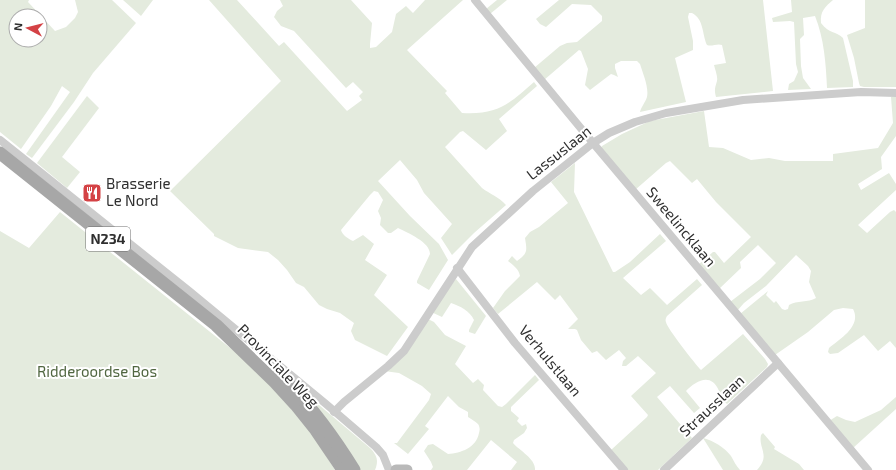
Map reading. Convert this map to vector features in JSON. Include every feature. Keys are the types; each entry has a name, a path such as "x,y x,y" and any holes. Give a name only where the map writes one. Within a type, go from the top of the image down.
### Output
{"main road":[{"name":"Provinciale Weg","path":"0,153 216,325 275,382 296,405 316,430 343,470"},
{"name":"Provinciale Weg","path":"216,325 230,333 283,378 324,425 354,470"},
{"path":"396,470 407,470"}],"street":[{"name":"Sweelincklaan","path":"475,0 593,143 868,470"},
{"name":"Lassuslaan","path":"334,412 404,351 472,247 533,191 593,143 609,133 635,122 666,113 742,100 861,92 896,93"},
{"path":"0,140 189,291 376,447 383,455 389,470"},
{"name":"Verhulstlaan","path":"457,268 516,343 624,470"},
{"name":"Strausslaan","path":"664,470 778,363"}],"green space":[{"path":"0,0 29,0 28,2 34,8 8,8 8,48 48,48 48,23 55,31 66,27 75,18 78,12 75,0 112,0 136,23 93,73 74,102 32,158 26,154 70,92 62,86 51,106 21,149 0,132"},
{"path":"123,0 153,0 141,16"},
{"path":"209,0 237,0 279,46 284,42 347,111 362,100 359,96 363,92 353,82 346,88 294,31 281,26 274,17 277,11 283,6 280,0 351,0 372,23 370,48 376,47 392,32 396,14 406,6 413,13 425,0 463,0 407,50 447,91 445,93 462,113 494,110 510,102 534,82 537,86 499,119 507,131 486,150 463,131 460,132 445,147 482,188 506,205 452,255 441,238 452,224 424,193 417,180 400,160 378,181 410,216 439,244 448,260 429,290 417,283 417,281 430,254 429,250 423,242 407,232 398,228 391,233 388,233 380,225 381,218 378,211 383,200 378,192 374,191 370,195 341,230 344,235 353,241 363,235 374,244 365,260 387,275 374,295 408,327 387,356 355,340 351,331 354,323 340,313 319,305 304,287 296,283 278,260 268,252 238,248 214,236 214,234 170,191 281,81"},
{"path":"497,0 507,0 490,14 486,9"},
{"path":"559,0 763,0 773,91 716,97 715,89 717,77 714,65 726,63 722,45 707,45 701,23 692,13 689,13 688,17 693,41 693,50 675,58 686,102 640,112 647,97 647,89 640,64 637,61 621,61 615,64 618,77 611,74 590,90 585,85 588,69 581,51 579,50 544,80 534,68 560,46 567,43 577,42 602,21 602,16 591,5 572,4 546,27 540,24 536,19"},
{"path":"791,0 833,0 821,15 821,23 824,27 843,38 853,87 827,88 822,42 815,16 803,18 804,35 800,39 803,78 811,89 788,90 789,84 794,81 798,72 796,64 794,22 773,22 772,18 792,12"},
{"path":"865,0 896,0 896,87 860,86 847,35 865,28"},
{"path":"87,96 99,108 62,157 80,172 67,188 37,163"},
{"path":"891,97 896,97 896,136 881,157 882,169 858,184 861,190 889,173 896,184 896,190 858,225 867,233 890,212 894,210 896,212 896,348 890,341 878,351 864,335 838,353 830,354 828,352 829,348 848,332 855,321 853,309 843,308 834,310 808,332 775,355 740,314 768,291 766,295 774,303 776,301 782,309 785,310 788,309 789,305 792,303 813,300 816,298 809,282 811,271 808,266 796,255 766,286 744,303 737,311 730,302 760,279 776,263 758,245 740,262 741,268 719,289 698,265 713,252 715,252 724,263 751,237 716,202 697,179 692,183 670,161 635,190 601,148 622,134 650,121 704,111 709,147 723,148 751,160 769,158 785,161 833,161 833,154 878,148 893,123"},
{"path":"575,163 574,192 613,272 630,262 660,234 666,241 623,278 641,295 650,288 667,305 697,279 702,285 666,318 667,325 701,370 743,334 768,364 767,367 727,404 716,385 708,380 703,380 694,384 686,391 700,408 694,413 670,386 657,397 692,438 658,470 628,470 611,450 647,417 648,415 631,396 656,373 638,356 626,366 622,366 623,361 626,358 619,350 606,360 597,351 592,353 581,340 577,330 568,329 578,319 560,295 555,300 537,282 498,314 493,308 505,291 520,276 517,269 508,261 512,256 517,261 523,256 526,251 525,238 530,232 539,227 568,203 551,182"},
{"name":"Ridderoordse Bos","path":"60,212 239,355 268,383 296,414 313,435 335,470 0,470 0,231 29,248"},
{"path":"456,279 486,316 475,334 469,332 474,320 467,311 461,307 451,303 442,317 429,311"},
{"path":"426,318 434,322 445,335 466,346 455,364 473,383 478,379 484,385 483,390 498,406 502,407 506,404 535,375 539,380 511,407 511,411 519,418 517,421 522,426 526,424 527,428 524,433 514,440 513,443 533,462 535,470 511,470 517,462 491,440 467,470 431,470 433,467 424,451 428,445 433,444 448,454 463,451 475,442 480,428 476,422 468,417 468,412 459,407 448,396 425,426 429,429 408,454 394,443 397,443 429,400 431,394 422,386 399,373 384,371"},
{"path":"268,366 274,367 370,448 377,458 375,470 358,470 291,386"},
{"path":"896,397 896,409 853,448 829,421 837,416 855,422 881,410"},
{"path":"763,433 775,447 774,449 799,464 804,470 757,470 761,465 764,456 761,440 761,435"},
{"path":"703,438 722,447 731,456 740,470 723,470"}],"place":[{"name":"Brasserie Le Nord","path":"92,193"}]}
